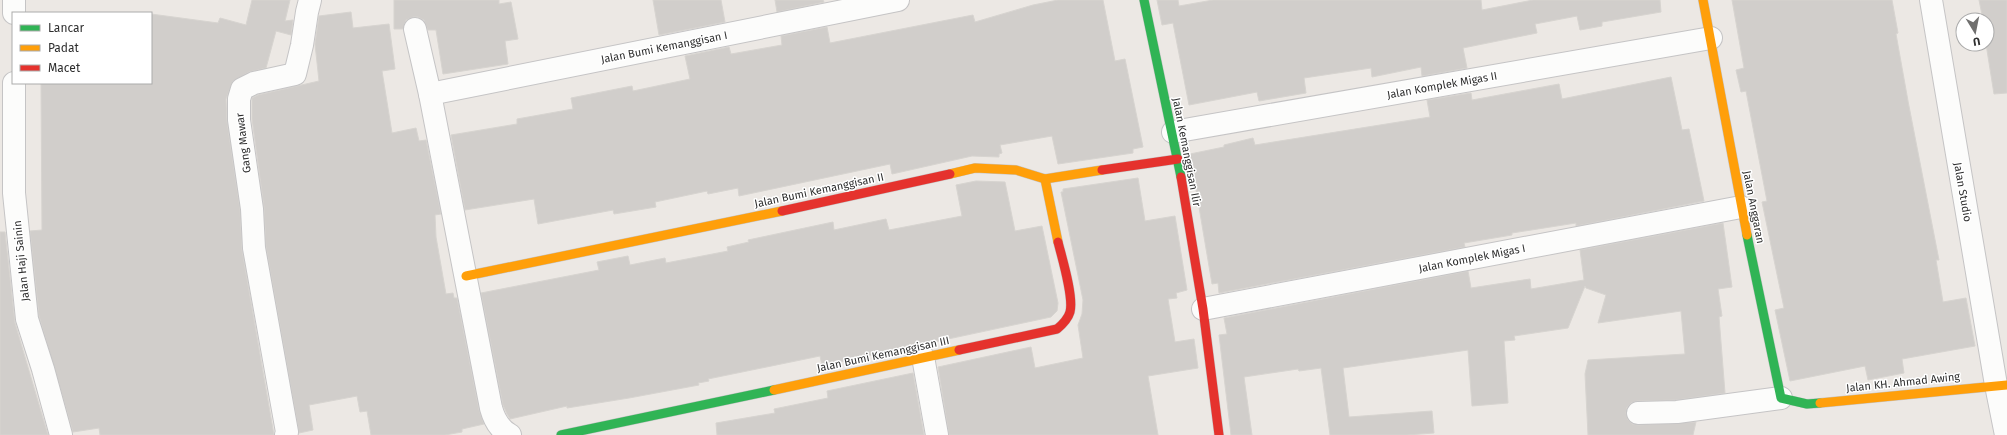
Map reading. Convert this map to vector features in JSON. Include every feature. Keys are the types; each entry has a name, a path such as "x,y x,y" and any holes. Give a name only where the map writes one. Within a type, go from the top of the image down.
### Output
{"street":[{"path":"14,0 14,12"},
{"name":"Gang Mawar","path":"286,435 287,432 254,248 252,209 239,120 239,99 242,89 254,83 295,74 302,45 306,12 310,0"},
{"name":"Jalan Bumi Kemanggisan I","path":"430,94 898,0"},
{"name":"Jalan Kemanggisan Ilir","path":"1144,0 1178,159 1203,309 1219,435"},
{"name":"Jalan Anggaran","path":"1703,0 1741,207 1781,398"},
{"name":"Jalan Studio","path":"1930,0 2002,385 2006,435"},
{"path":"414,29 430,94 492,415 502,430 510,435"},
{"name":"Jalan Komplek Migas II","path":"1173,132 1711,38"},
{"name":"Jalan Haji Sainin","path":"14,84 14,193 27,319 43,369 61,435"},
{"name":"Jalan Bumi Kemanggisan II","path":"466,276 779,212 975,168 1016,170 1045,179 1178,159"},
{"name":"Jalan Bumi Kemanggisan III","path":"561,435 1057,329 1068,318 1071,310 1071,302 1045,179"},
{"name":"Jalan Komplek Migas I","path":"1203,309 1741,207"},
{"path":"923,358 937,435"},
{"name":"Jalan KH. Ahmad Awing","path":"1781,398 1801,404 2002,385"},
{"path":"1638,413 1677,412 1781,398"}],"building":[{"path":"252,0 290,0 285,21 293,20 291,35 276,31 266,68 249,72 233,81 226,99 227,122 240,210 242,250 274,435 100,435 99,428 73,432 39,316 30,231 42,230 41,84 152,84 152,14 218,23 220,18 246,25"},
{"path":"394,0 499,0 499,4 511,2 518,39 505,41 508,64 443,74 436,30 428,30 424,20 418,17 413,17 406,20 403,29 394,29"},
{"path":"653,0 721,0 725,22 659,35"},
{"path":"775,0 823,0 824,2 777,12"},
{"path":"1058,0 1103,0 1115,61 1125,59 1143,147 1133,149 1133,153 1058,164 1052,136 1000,145 1002,153 999,154 999,157 972,156 892,174 890,164 739,196 738,188 708,194 707,191 655,202 656,207 614,214 613,210 538,224 534,199 465,210 451,135 517,124 517,119 573,109 571,98 632,86 633,91 690,79 685,56 729,47 731,54 782,45 781,36 827,27 830,43 973,15 975,22 1033,5"},
{"path":"1157,0 1178,0 1179,6 1213,0 1481,0 1482,10 1533,0 1660,0 1661,12 1602,22 1602,26 1580,30 1577,16 1535,24 1537,33 1463,48 1467,68 1422,76 1421,67 1372,77 1371,68 1304,78 1306,93 1259,101 1257,92 1189,105 1173,23 1162,25"},
{"path":"1732,0 1892,0 1898,33 1896,34 1908,101 1939,260 1936,260 1943,302 1966,298 1975,346 1902,359 1904,373 1868,380 1865,366 1790,381 1775,310 1784,308 1762,202 1767,201 1746,91 1741,92 1736,70 1744,68"},
{"path":"1979,0 2007,0 2007,93 1994,94 1987,52 1995,52 1995,12 1981,12"},
{"path":"351,12 353,28 389,24 395,69 382,71 392,133 416,128 419,141 426,140 441,214 435,215 436,237 446,294 453,293 454,298 457,298 479,410 484,424 462,429 462,432 445,435 371,435 367,411 360,412 357,396 309,405 313,430 299,433 266,247 264,207 252,119 252,98 258,95 319,81 315,44 319,16"},
{"path":"1671,77 1682,130 1689,129 1704,201 1576,226 1576,223 1512,233 1512,235 1464,243 1465,247 1219,293 1218,283 1212,284 1190,154 1224,147 1224,145 1253,138 1255,145 1430,117 1427,100 1471,93 1472,100 1559,84 1562,99"},
{"path":"1138,178 1145,221 1175,216 1187,290 1176,293 1177,298 1168,299 1175,342 1194,339 1198,368 1148,376 1158,435 949,435 938,367 1031,347 1035,368 1083,358 1078,325 1082,314 1083,300 1061,192 1063,192 1063,189"},
{"path":"976,181 1005,182 1015,231 1042,226 1058,303 1057,311 1051,317 822,366 820,356 708,379 709,381 698,383 699,385 629,398 567,408 567,406 510,419 507,414 503,405 481,293 599,270 597,262 628,256 630,265 665,258 666,263 728,251 727,247 749,242 748,240 833,222 834,230 886,219 889,230 962,216 956,185"},
{"path":"1723,223 1732,287 1718,289 1722,316 1719,317 1725,393 1676,400 1637,401 1631,403 1627,407 1626,413 1628,420 1632,424 1638,425 1696,422 1693,435 1588,435 1585,374 1588,360 1685,354 1681,311 1598,323 1606,295 1586,288 1585,286 1568,328 1514,336 1515,340 1504,341 1508,403 1472,406 1468,350 1343,368 1349,417 1432,411 1434,433 1407,435 1330,435 1321,368 1299,371 1298,369 1244,377 1252,435 1231,435 1219,335 1227,334 1224,318 1468,271 1471,288 1530,279 1531,289 1584,280 1580,250"},
{"path":"0,232 5,232 15,323 48,435 0,435"},
{"path":"913,373 924,435 717,435 716,423 775,413 774,409 828,398 827,391"}],"traffic: fast":[{"path":"1144,0 1181,177"},
{"path":"1747,235 1781,398 1807,404 1820,403"},
{"path":"561,435 774,390"}],"traffic: slow":[{"path":"1703,0 1747,235"},
{"path":"950,174 975,168 1016,170 1045,179 1102,170"},
{"path":"1045,179 1058,242"},
{"path":"466,276 782,211"},
{"path":"774,390 959,350"},
{"path":"1820,403 2007,385"}],"traffic: jam":[{"path":"1102,170 1178,159"},
{"path":"782,211 950,174"},
{"path":"1181,177 1203,309 1219,435"},
{"path":"959,350 1057,329 1063,323 1068,317 1071,305 1067,277 1058,242"}]}
